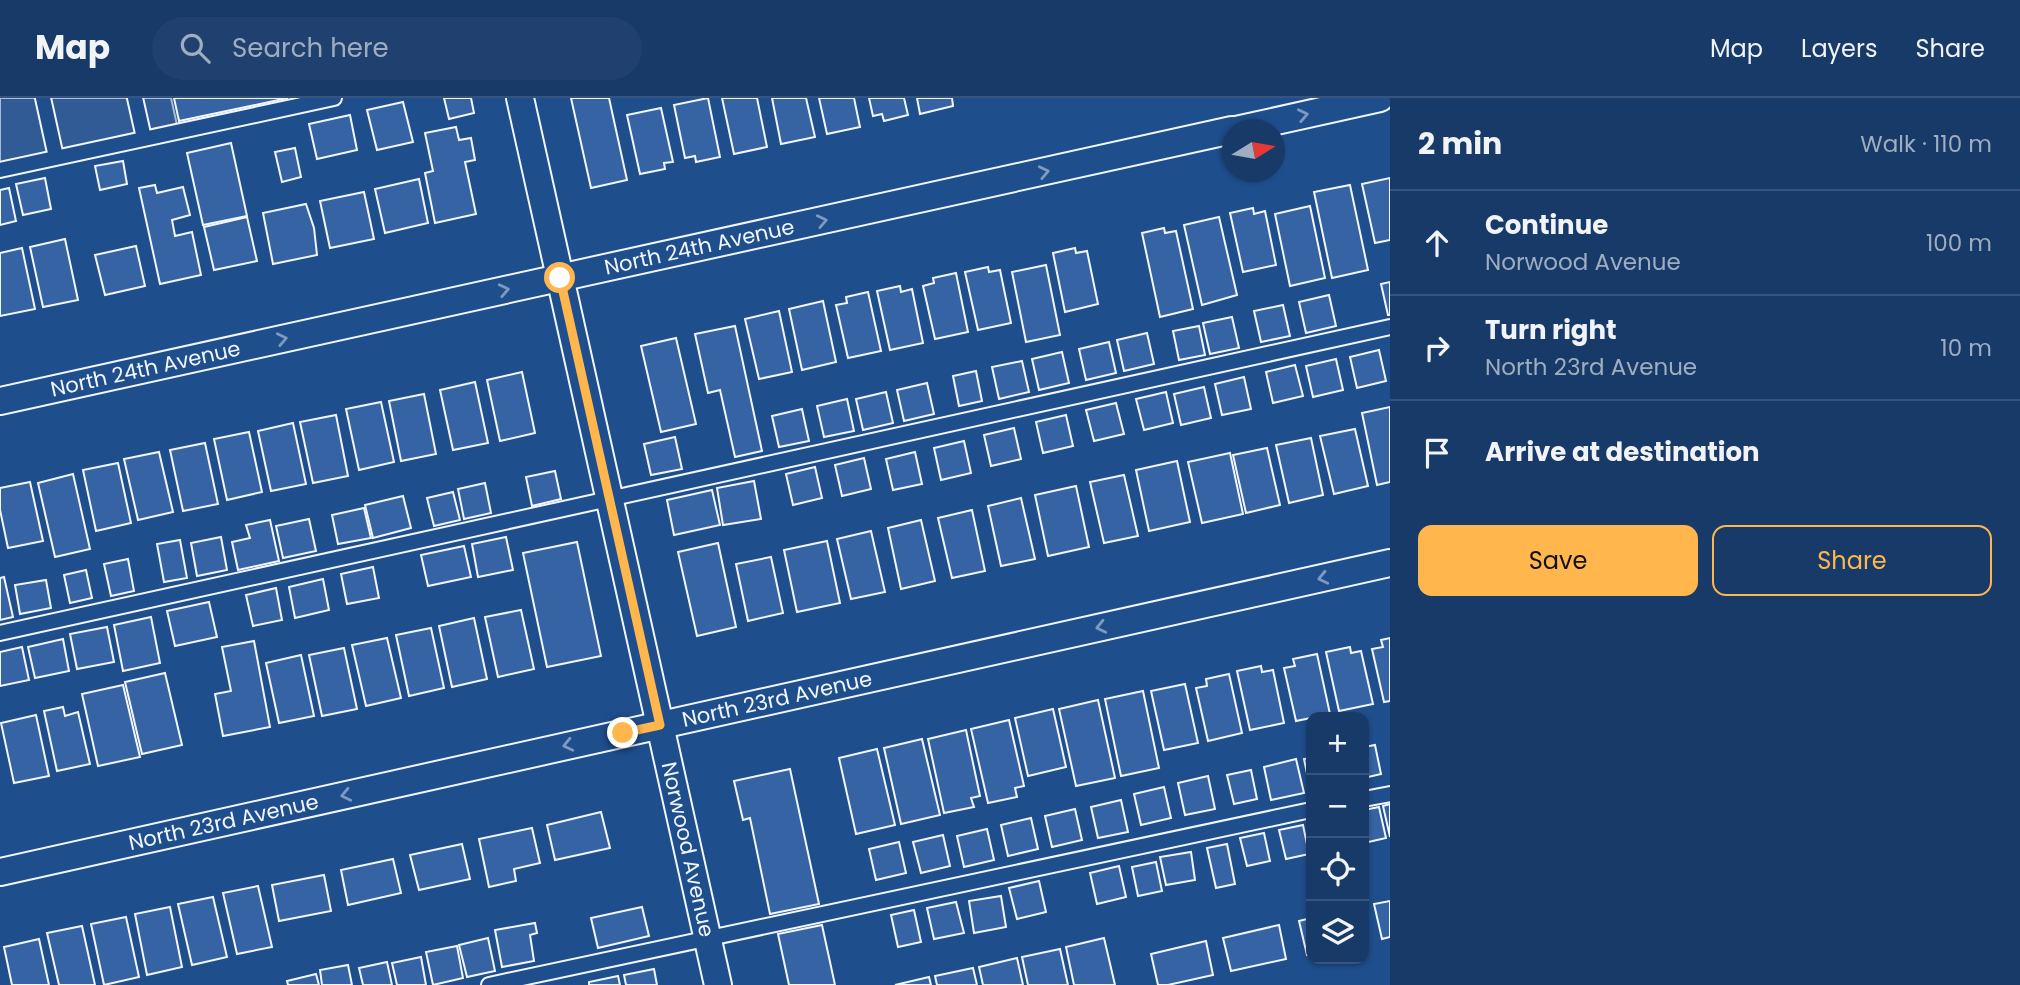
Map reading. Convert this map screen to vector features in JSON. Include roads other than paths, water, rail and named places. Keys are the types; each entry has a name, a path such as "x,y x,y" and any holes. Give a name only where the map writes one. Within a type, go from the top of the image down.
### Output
{"street":[{"name":"Norwood Avenue","path":"520,98 718,985"},
{"name":"North 24th Avenue","path":"1284,119 1380,98"},
{"name":"North 24th Avenue","path":"0,401 1222,133"},
{"name":"North 23rd Avenue","path":"0,872 1390,563"}],"lane":[{"path":"43,98 56,157"},
{"path":"135,98 144,138"},
{"path":"0,170 334,98"},
{"path":"0,632 1390,327"},
{"path":"1369,798 1390,794"},
{"path":"489,985 1306,811"}]}
